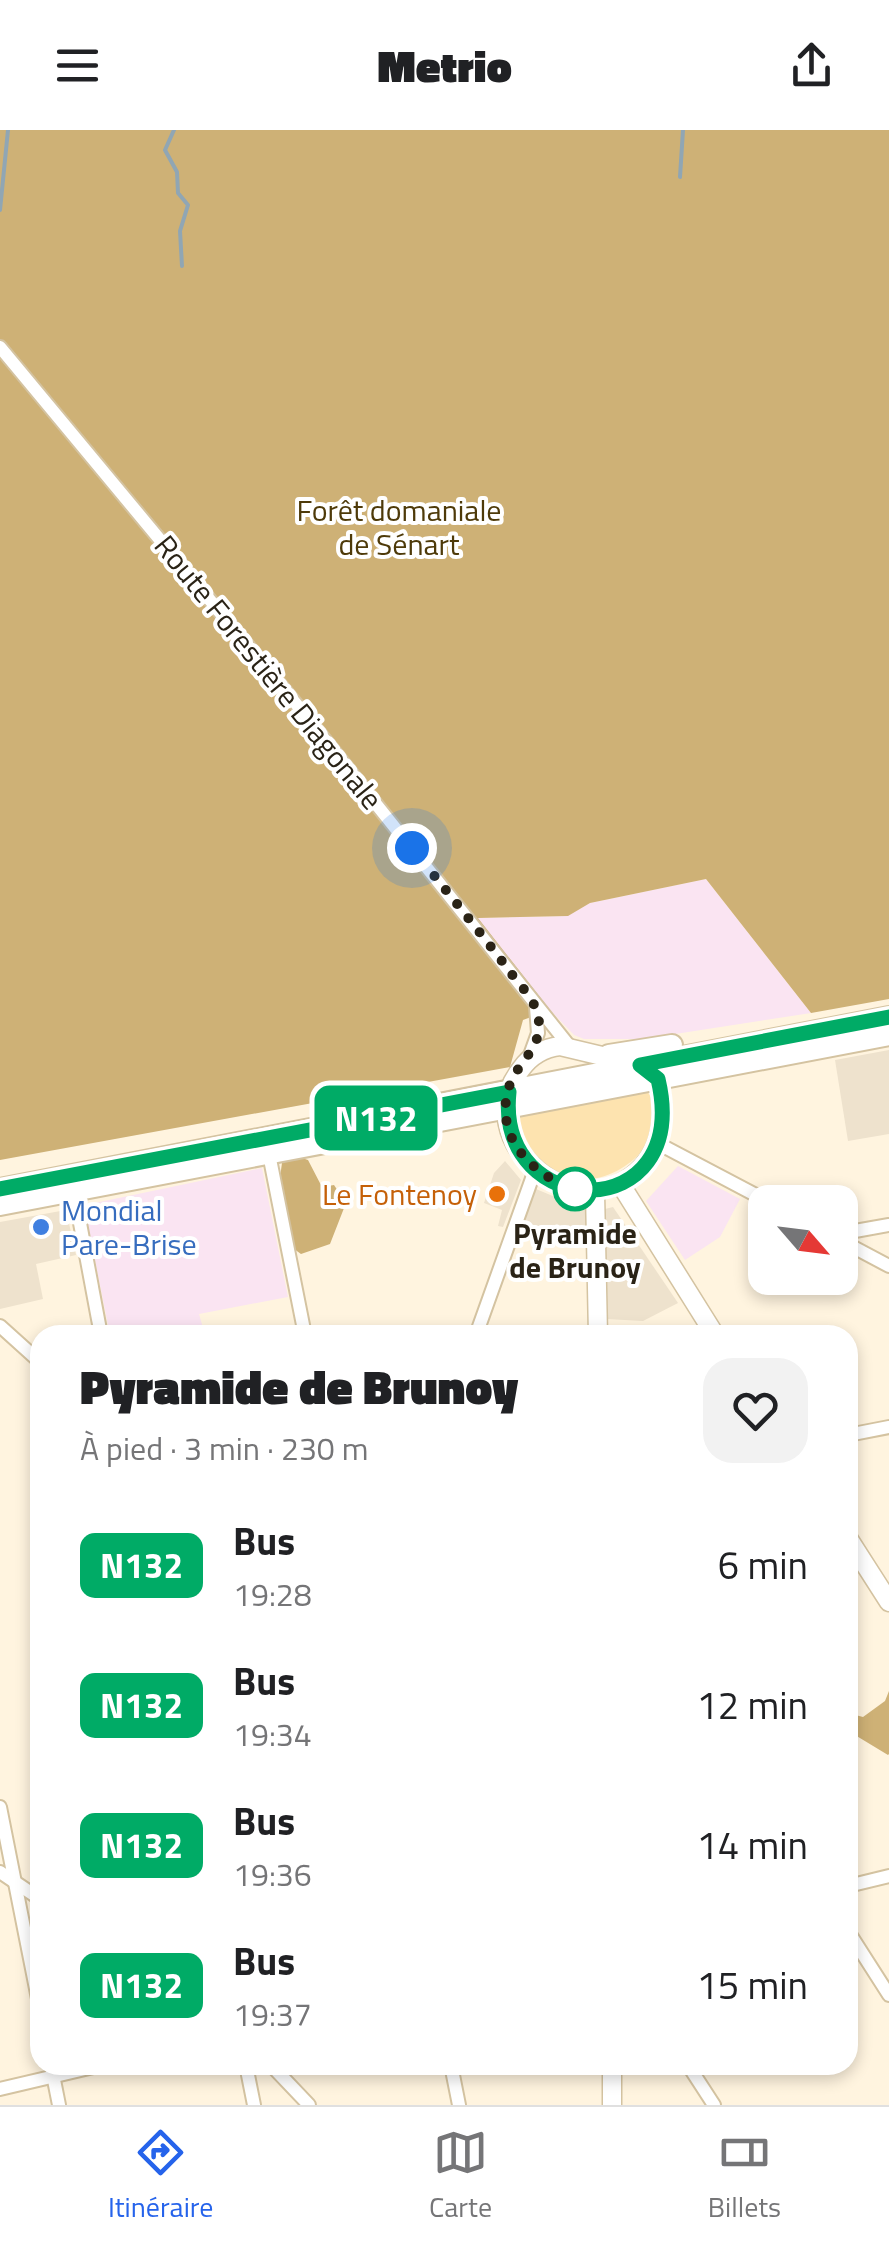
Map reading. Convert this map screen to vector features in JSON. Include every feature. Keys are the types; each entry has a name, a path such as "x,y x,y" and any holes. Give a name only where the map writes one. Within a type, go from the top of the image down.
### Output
{"main road":[{"path":"0,1206 269,1154 508,1101 640,1065 889,1017"},
{"path":"0,1190 508,1101 658,1079 889,1035"},
{"path":"609,1055 714,1041 732,1048"},
{"path":"552,1047 609,1055 640,1065 658,1079 663,1108 659,1144 642,1167 621,1186 596,1192 567,1186 534,1170 517,1148 508,1101 511,1082 529,1058 552,1047"},
{"path":"621,1186 710,1325"},
{"path":"596,1192 598,1325"},
{"path":"858,1554 889,1602"},
{"path":"612,2075 612,2105"}],"street":[{"name":"Route Forestière Diagonale","path":"0,347 297,705 570,1047"},
{"path":"529,1058 538,1032 536,1008"},
{"path":"659,1144 748,1191"},
{"path":"269,1154 304,1325"},
{"path":"480,1325 534,1170"},
{"path":"74,1191 99,1325"},
{"path":"858,1230 889,1225"},
{"path":"858,1249 889,1266"},
{"path":"0,1326 30,1353"},
{"path":"858,1434 889,1426"},
{"path":"0,1806 30,1958"},
{"path":"0,1872 30,1892"},
{"path":"858,1884 889,1876"},
{"path":"858,1946 889,1994"},
{"path":"0,2089 40,2075"},
{"path":"53,2075 59,2105"},
{"path":"248,2075 254,2105"},
{"path":"280,2075 309,2105"},
{"path":"453,2075 459,2105"},
{"path":"694,2075 714,2105"}],"shaded area":[{"path":"706,879 811,1013 643,1039 584,1039 574,1035 550,1010 477,918 567,916 590,903"},
{"path":"889,1050 889,1134 848,1141 835,1060"},
{"path":"647,1091 655,1110 654,1129 645,1147 611,1174 590,1179 568,1177 546,1167 526,1149 516,1123 519,1116"},
{"path":"505,1161 521,1180 503,1227 498,1226 502,1210 484,1203 494,1173"},
{"path":"678,1166 740,1199 720,1237 685,1260 646,1201"},
{"path":"262,1168 288,1297 199,1314 202,1325 108,1325 85,1211 90,1204"},
{"path":"536,1189 560,1199 586,1202 587,1241 553,1242 520,1231"},
{"path":"613,1207 678,1303 643,1321 606,1319 605,1209"},
{"path":"66,1210 76,1255 36,1264 43,1299 0,1309 0,1222"}],"green space":[{"name":"Forêt domaniale de Sénart","path":"0,130 889,130 889,999 811,1013 706,879 590,903 568,916 478,918 550,1010 523,1020 510,1067 0,1160"},
{"path":"299,1157 308,1160 322,1187 334,1185 346,1203 330,1244 301,1254 285,1236 279,1212 282,1163"},
{"path":"889,1691 888,1755 858,1737 858,1716 863,1717 885,1701"}],"waterway":[{"path":"0,210 8,130"},
{"path":"174,130 165,150 177,172 178,193 188,205 180,231 182,266"},
{"path":"680,177 683,130"}],"bus line":[{"name":"N132","path":"0,1189 509,1092 507,1109 512,1136 534,1170 567,1186 596,1192 608,1190 621,1186 635,1174 659,1144 663,1108 658,1079 640,1065 889,1017"}],"place":[{"name":"Pyramide de Brunoy","path":"575,1189"},
{"name":"Le Fontenoy","path":"497,1194"},
{"name":"Mondial Pare-Brise","path":"41,1227"}],"route":[{"path":"412,848 536,1008 535,1046 511,1082 509,1124 517,1148 534,1170 575,1189"}]}
